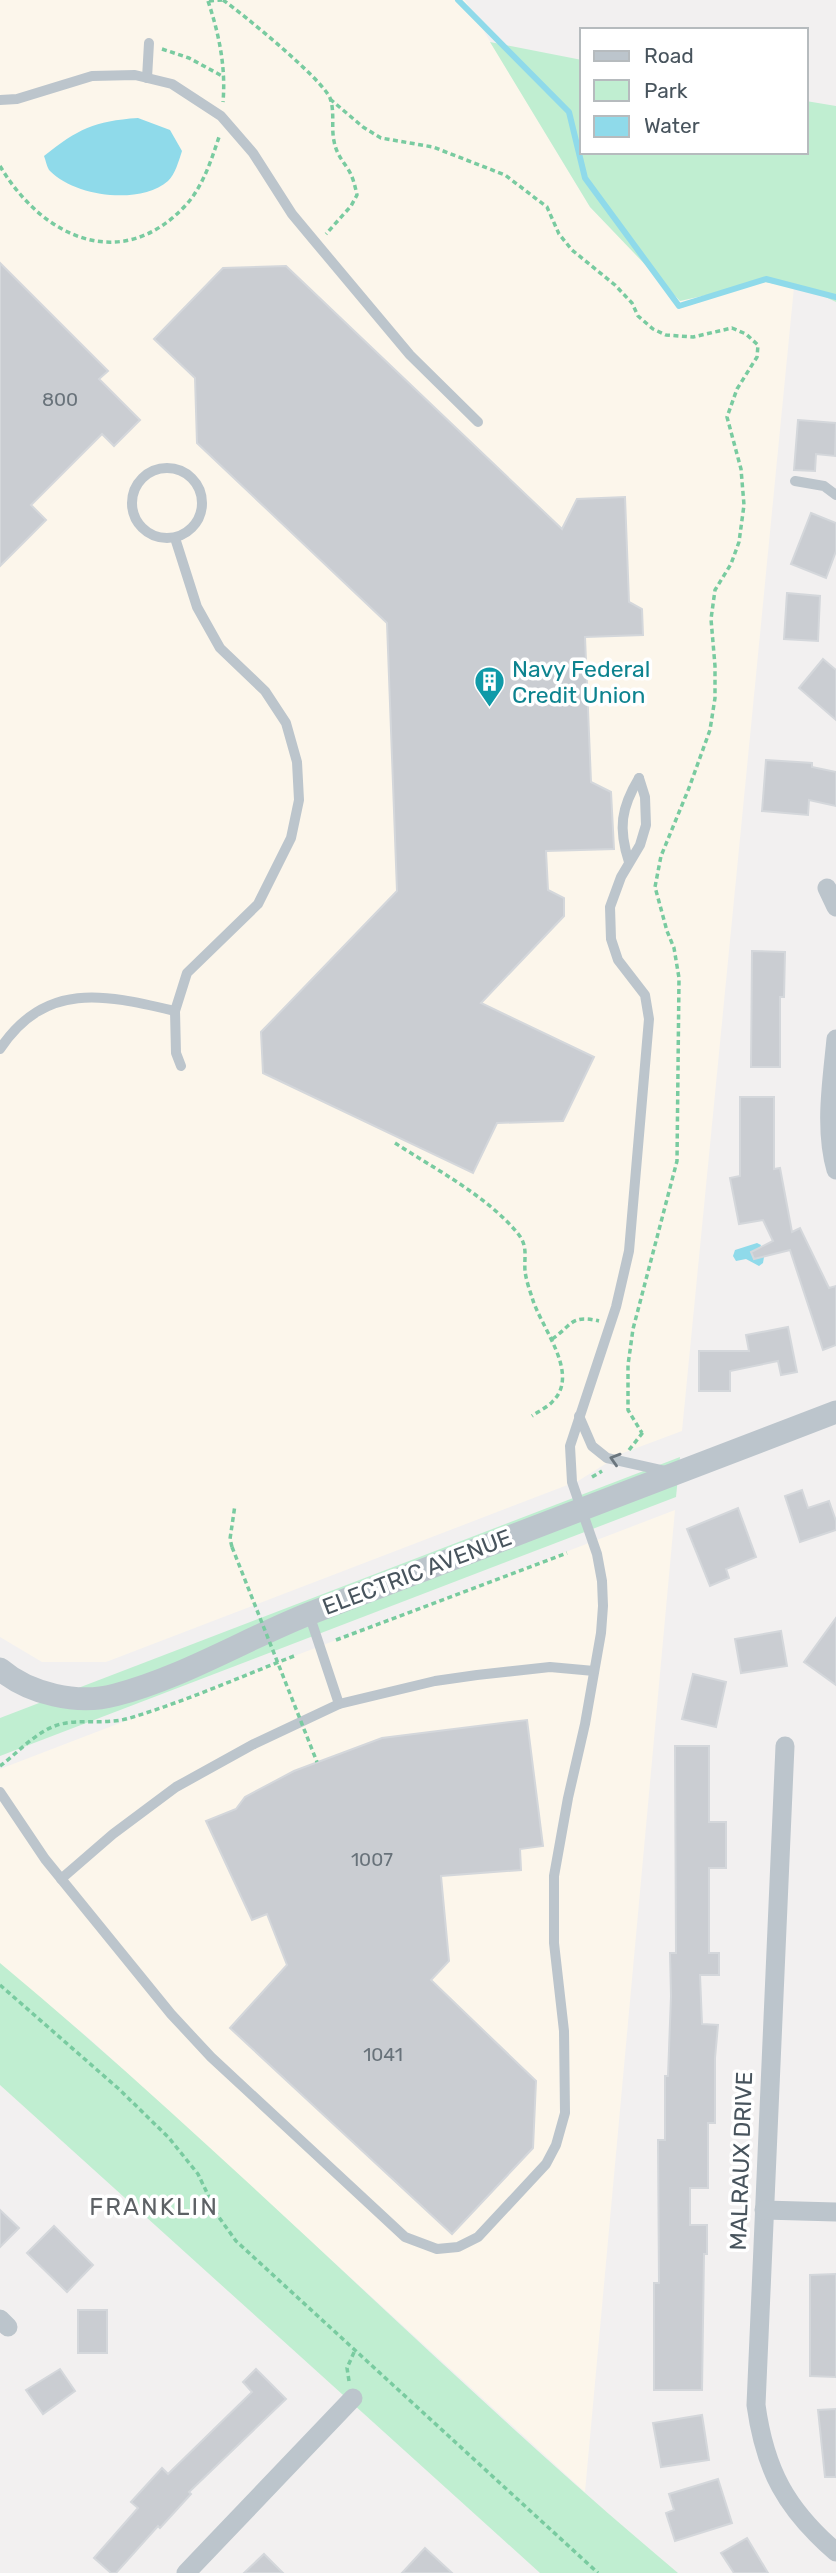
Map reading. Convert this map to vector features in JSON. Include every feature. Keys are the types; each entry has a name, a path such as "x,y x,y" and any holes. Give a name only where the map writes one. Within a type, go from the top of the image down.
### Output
{"street":[{"path":"827,888 836,908"},
{"path":"836,1039 830,1107 831,1142 836,1167"},
{"name":"ELECTRIC AVENUE","path":"1,1673 42,1692 69,1698 115,1696 186,1670 309,1614 836,1412"},
{"name":"MALRAUX DRIVE","path":"785,1746 755,2381 760,2439 781,2489 798,2515 836,2552"},
{"path":"764,2210 836,2212"},
{"path":"186,2573 353,2398"}],"lane":[{"path":"147,78 149,45"},
{"path":"0,100 17,99 92,76 135,75 172,83 221,116 253,153 292,214 410,355 478,422"},
{"path":"159,468 174,468 187,473 202,495 202,509 197,522 188,532 175,538 161,538 148,533 138,523 132,510 132,496 137,484 146,474 159,468"},
{"path":"795,481 824,486 836,495"},
{"path":"175,538 197,607 220,648 265,691 286,723 297,762 299,800 291,838 258,904 187,973 175,1011 176,1053 181,1066"},
{"path":"0,1792 61,1880 171,2014 211,2057 405,2237 437,2249 458,2247 478,2237 546,2164 556,2145 565,2113 564,2031 554,1942 554,1877 601,1633 602,1581 594,1543 572,1482 570,1446 611,1324 629,1251 649,1020 645,995 618,960 611,939 610,907 629,862 640,845 646,825 645,797 639,778 626,800 622,833 629,862"},
{"path":"0,1049 9,1035 38,1010 69,999 115,997 175,1011"},
{"path":"579,1416 592,1446 607,1458 674,1473"},
{"path":"309,1614 339,1704"},
{"path":"61,1880 113,1834 176,1787 254,1744 339,1704 435,1681 477,1675 551,1667 594,1671"}],"path":[{"path":"0,166 31,208 61,230 99,243 135,239 159,228 187,204 208,170 220,136 224,77 218,29 208,1 222,0 244,15 322,87 330,99 363,127 381,138 433,147 505,175 547,207 559,234 572,250 615,285 632,303 638,316 653,329 666,335 694,337 732,328 746,334 758,345 757,358 737,389 727,417 741,469 744,505 739,542 731,564 715,590 710,619 716,666 716,698 712,719 689,788 661,856 655,887 674,948 679,978 677,1161 633,1329 626,1393 628,1410 643,1432 626,1454"},
{"path":"149,45 189,58 224,77"},
{"path":"317,244 358,195 353,178 340,159 333,140 330,99"},
{"path":"395,1143 472,1194 523,1241 527,1256 525,1270 533,1304 552,1339 561,1367 562,1381 560,1392 553,1401 531,1416"},
{"path":"552,1339 573,1321 589,1319 633,1329"},
{"path":"235,1505 230,1539 232,1547 317,1762"},
{"path":"337,1640 567,1553"},
{"path":"0,1985 120,2090 169,2138 198,2174 218,2216 236,2241 598,2573"},
{"path":"353,2398 347,2368 355,2350"}],"shaded area":[{"path":"0,0 465,0 590,207 680,301 765,282 794,287 682,1431 623,1453 578,1481 106,1662 42,1662 0,1637"},
{"path":"675,1510 585,2492 92,2041 0,1964 0,1769"}],"green space":[{"path":"490,42 580,60 580,154 808,154 808,101 836,106 836,302 811,290 765,282 680,301 590,207"},
{"path":"680,1457 676,1497 0,1756 0,1718"},
{"path":"0,1963 172,2113 507,2422 678,2573 540,2573 0,2085"}],"water":[{"path":"138,118 170,130 182,151 168,181 156,189 125,195 91,192 61,180 49,170 44,156 77,133 110,121"},
{"path":"757,1243 761,1245 759,1250 764,1257 763,1263 759,1266 746,1259 736,1261 733,1256 735,1250"}],"building":[{"path":"0,263 108,371 99,379 140,420 114,446 102,434 31,505 46,520 0,566"},
{"name":"Navy Federal Credit Union","path":"286,266 562,529 577,499 625,497 629,602 642,609 643,635 585,637 591,782 611,792 614,849 546,851 548,890 564,898 564,916 481,1003 594,1057 563,1121 497,1123 473,1173 263,1073 261,1032 397,891 387,623 197,443 195,378 154,339 223,268"},
{"path":"798,420 836,423 835,456 816,454 815,471 794,470"},
{"path":"811,513 836,523 836,551 826,578 791,564"},
{"path":"787,593 820,596 818,641 784,639"},
{"path":"823,659 836,670 836,720 799,688"},
{"path":"766,760 812,763 812,767 836,772 836,806 809,800 808,815 762,811"},
{"path":"752,951 785,952 784,997 780,997 780,1067 751,1067"},
{"path":"740,1097 774,1097 774,1169 780,1168 792,1232 800,1228 829,1288 836,1286 836,1345 823,1350 790,1250 754,1259 751,1252 773,1241 763,1220 739,1224 730,1178 740,1176"},
{"path":"788,1327 797,1372 781,1375 778,1361 730,1371 730,1391 699,1391 699,1351 749,1351 746,1335"},
{"path":"802,1490 808,1508 829,1501 836,1521 836,1530 800,1542 785,1496"},
{"path":"738,1508 756,1557 726,1569 729,1578 710,1586 687,1529"},
{"path":"836,1618 836,1685 804,1662"},
{"path":"781,1631 787,1666 741,1673 735,1639"},
{"path":"693,1674 726,1682 716,1727 682,1719"},
{"path":"527,1720 543,1846 520,1849 521,1870 441,1876 449,1961 431,1980 536,2081 533,2148 452,2234 230,2028 287,1965 267,1914 252,1920 206,1821 236,1809 245,1797 294,1771 382,1738"},
{"path":"675,1746 709,1746 709,1822 726,1822 726,1868 709,1868 709,1953 719,1953 719,1975 700,1975 702,2024 718,2025 715,2123 708,2123 708,2188 690,2188 690,2225 707,2225 707,2254 704,2254 702,2390 654,2390 654,2283 659,2283 658,2140 665,2140 665,2076 668,2076 671,1996 670,1953 676,1953"},
{"path":"0,2210 19,2228 0,2247"},
{"path":"54,2226 93,2265 67,2292 27,2253"},
{"path":"836,2274 836,2377 810,2376 810,2275"},
{"path":"78,2310 107,2310 107,2353 78,2353"},
{"path":"60,2369 75,2391 43,2414 26,2390"},
{"path":"256,2369 286,2399 189,2492 191,2494 116,2573 111,2573 94,2558 138,2508 131,2502 162,2468 168,2474 252,2392 243,2382"},
{"path":"836,2409 836,2477 825,2477 818,2410"},
{"path":"702,2415 709,2460 661,2467 653,2423"},
{"path":"718,2479 732,2523 675,2541 666,2513 674,2510 669,2494"},
{"path":"747,2538 768,2573 734,2573 721,2553"},
{"path":"425,2548 452,2573 402,2573"},
{"path":"264,2554 283,2573 244,2573"}],"waterway":[{"path":"458,0 569,112 585,178 679,306 766,279 836,297"}],"place":[{"name":"Navy Federal Credit Union","path":"489,709"}],"district":[{"name":"FRANKLIN","path":"154,2207"}]}
